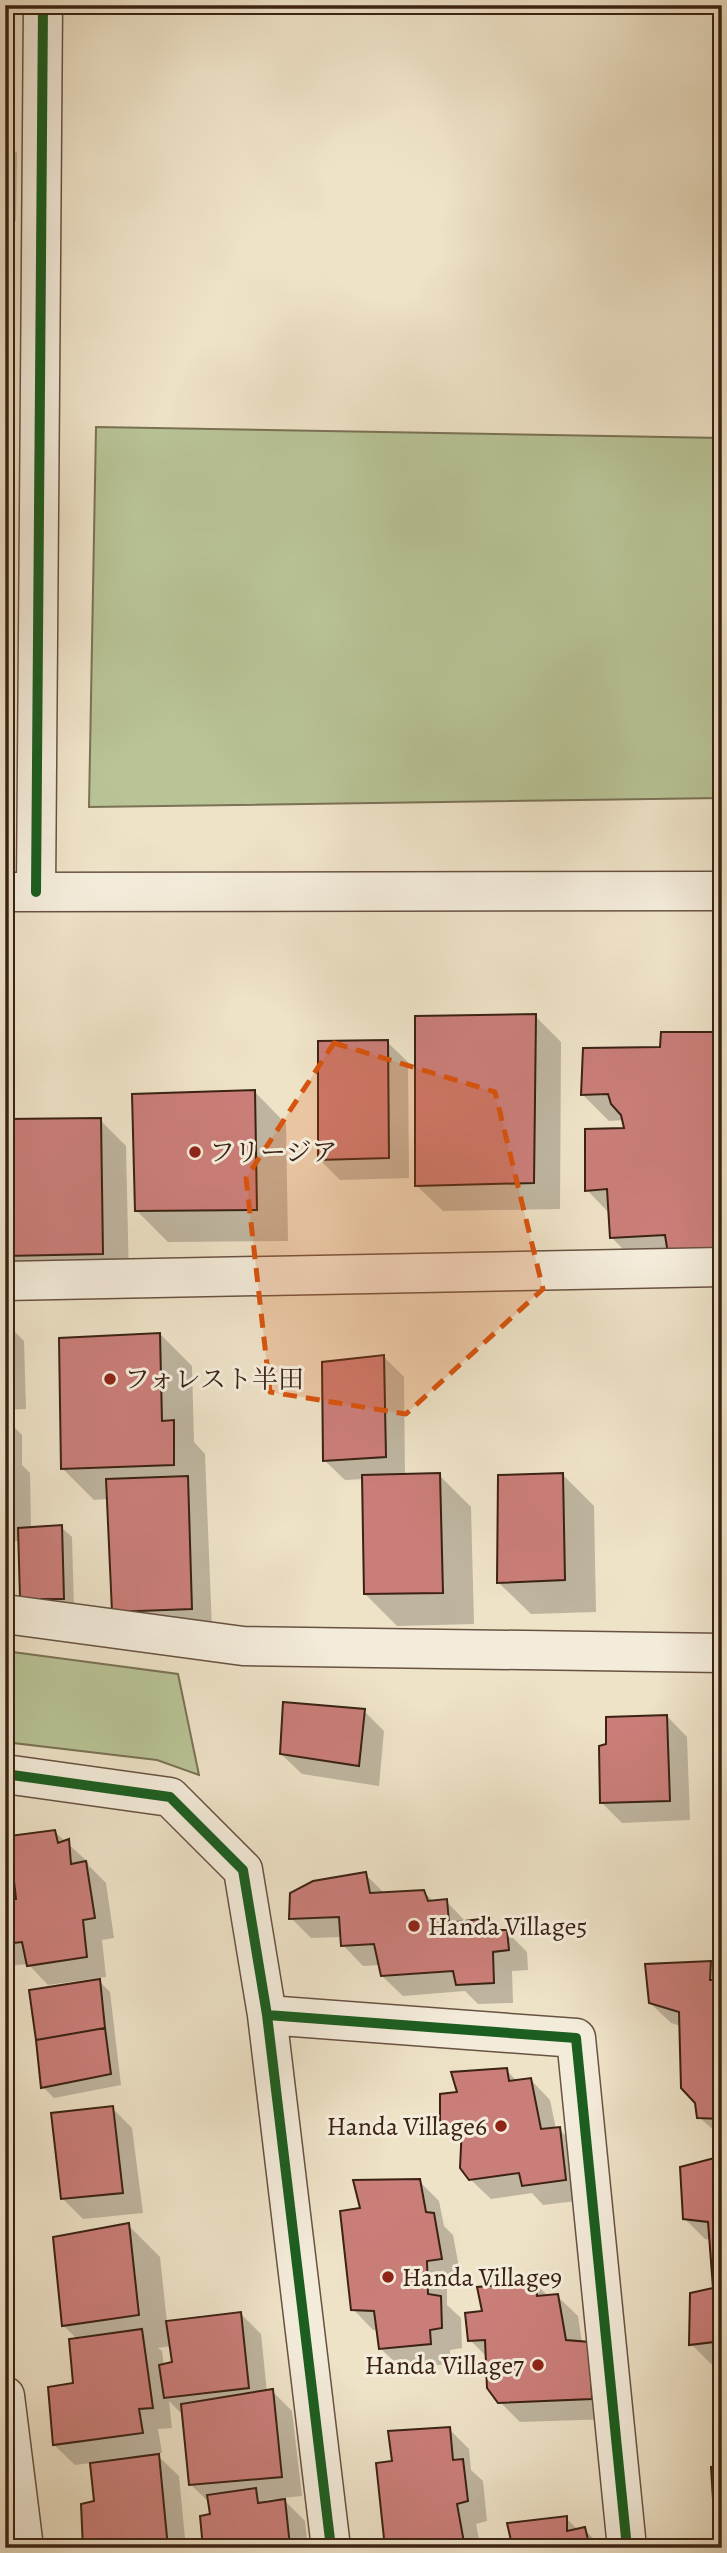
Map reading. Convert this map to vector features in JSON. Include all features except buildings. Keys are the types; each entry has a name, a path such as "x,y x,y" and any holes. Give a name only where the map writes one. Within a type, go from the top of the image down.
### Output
{"street":[{"path":"43,5 20,892 722,891"},
{"path":"5,1281 722,1267"},
{"path":"5,1614 243,1646 722,1653"},
{"path":"5,1774 170,1797 243,1870 267,2015 331,2548"},
{"path":"267,2015 576,2038 627,2548"},
{"path":"5,2396 23,2548"}],"highlighted area":[{"path":"334,1043 495,1092 543,1289 406,1414 270,1392 246,1178"}],"green space":[{"path":"96,427 722,438 722,798 89,807"},
{"path":"5,1651 178,1674 199,1775 157,1760 5,1742"}],"cycle path":[{"path":"36,892 43,5"},
{"path":"5,1774 170,1797 243,1870 267,2015 331,2548"},
{"path":"267,2015 576,2038 627,2548"}],"place":[{"name":"フリージア","path":"195,1152"},
{"name":"フォレスト半田","path":"110,1379"},
{"name":"Handa Village5","path":"414,1926"},
{"name":"Handa Village6","path":"501,2126"},
{"name":"Handa Village9","path":"388,2277"},
{"name":"Handa Village7","path":"538,2365"}]}
